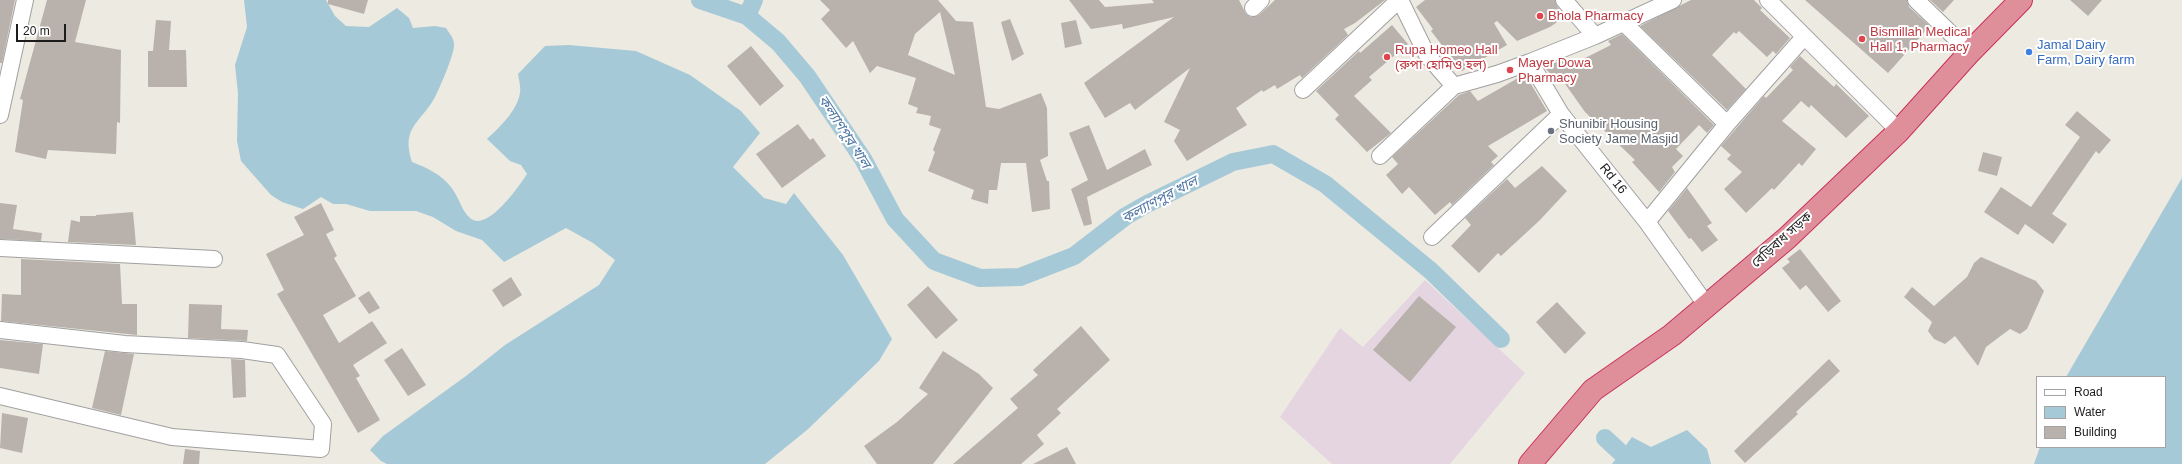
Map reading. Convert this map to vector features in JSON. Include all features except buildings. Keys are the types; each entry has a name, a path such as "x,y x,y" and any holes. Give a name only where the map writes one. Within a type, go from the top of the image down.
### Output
{"highway":[{"name":"বেড়িবাধ সড়ক","path":"1530,464 1593,390 1672,335 1787,238 1899,131 1970,52 2021,0"}],"street":[{"path":"0,115 25,0"},
{"path":"1303,90 1399,0 1427,55 1454,86"},
{"path":"1564,0 1595,36"},
{"path":"1380,156 1454,86 1497,74 1530,62 1595,36 1673,0"},
{"path":"1768,0 1899,131"},
{"path":"1916,0 1970,52"},
{"path":"1624,23 1727,124"},
{"path":"1647,222 1727,124 1804,37"},
{"name":"Rd 16","path":"1530,62 1561,114 1647,222 1707,306"},
{"path":"1432,237 1561,114"},
{"path":"0,248 214,258"},
{"path":"0,330 125,344 242,350 277,356 323,424 321,449 172,437 0,396"}],"shaded area":[{"path":"1425,280 1525,373 1450,464 1332,464 1280,417 1340,328 1363,347"}],"water":[{"path":"244,0 326,0 335,16 346,26 369,27 397,8 409,18 413,28 435,26 446,28 454,42 454,49 443,80 434,99 413,127 410,134 409,151 412,162 428,169 447,182 454,191 467,215 477,221 485,219 502,206 527,174 521,165 510,161 487,139 507,119 518,100 520,84 518,74 545,46 569,45 636,51 690,75 741,111 760,133 733,167 764,198 786,204 794,193 843,255 892,339 879,361 807,430 765,464 387,464 381,461 370,450 383,436 466,376 505,345 599,285 615,260 593,243 566,228 504,262 482,240 456,231 433,217 416,211 370,211 346,204 333,204 321,197 303,209 282,202 271,195 241,161 237,141 238,93 235,65 247,27"},
{"path":"2182,178 2182,464 2034,464 2040,448 2166,448 2166,376 2067,376"},
{"path":"1687,430 1707,449 1711,464 1612,464 1632,437 1651,447"}],"waterway":[{"name":"কল্যাণপুর খাল","path":"700,0 747,16 778,42 807,76 863,159 895,219 934,261 980,278 1020,277 1074,256 1126,216 1147,204 1233,162 1273,154 1325,184 1431,271 1501,339"},
{"path":"747,16 754,0"},
{"name":"কল্যাণপুর খাল","path":"1605,438 1620,452"}],"place":[{"name":"Bhola Pharmacy","path":"1540,16"},
{"name":"Bismillah Medical Hall 1, Pharmacy","path":"1862,39"},
{"name":"Jamal Dairy Farm, Dairy farm","path":"2029,52"},
{"name":"Rupa Homeo Hall (রুপা হোমিও হল)","path":"1387,57"},
{"name":"Mayer Dowa Pharmacy","path":"1510,70"},
{"name":"Shunibir Housing Society Jame Masjid","path":"1551,131"}]}
